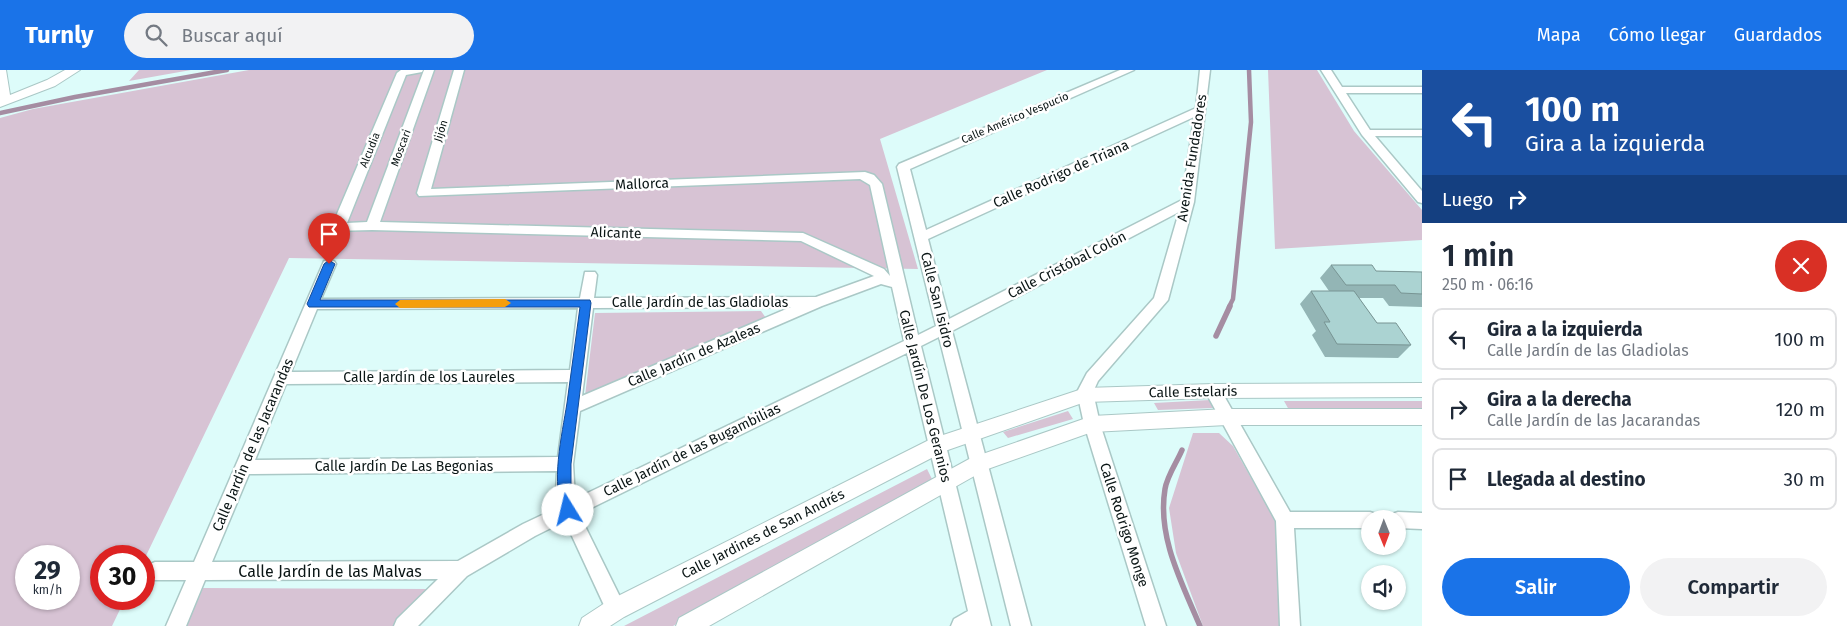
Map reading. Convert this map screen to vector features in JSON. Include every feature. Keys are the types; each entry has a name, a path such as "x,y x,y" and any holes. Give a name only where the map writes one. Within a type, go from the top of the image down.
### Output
{"street":[{"path":"0,70 1,98"},
{"path":"1,98 50,70"},
{"path":"1,98 51,83 74,70"},
{"name":"Alcudia","path":"338,228 402,73 418,70"},
{"name":"Moscari","path":"372,226 429,70"},
{"name":"Jijón","path":"423,193 459,70"},
{"name":"Calle Américo Vespucio","path":"903,167 1129,70"},
{"name":"Avenida Fundadores","path":"1085,395 1085,388 1092,378 1159,304 1188,202 1205,70"},
{"path":"1326,70 1366,133 1422,199"},
{"path":"1337,90 1422,90"},
{"name":"Calle Rodrigo de Triana","path":"921,237 1201,110"},
{"path":"1366,133 1422,133"},
{"name":"Calle San Isidro","path":"903,167 971,433"},
{"name":"Mallorca","path":"423,193 861,175"},
{"name":"Calle Jardín De Los Geranios","path":"861,175 870,178 876,184 898,288 980,621"},
{"path":"1406,181 1422,181"},
{"name":"Calle Cristóbal Colón","path":"945,328 1188,202"},
{"name":"Alicante","path":"338,228 372,226 803,237 879,272 882,278"},
{"name":"Calle Jardín de las Jacarandas","path":"176,626 329,264"},
{"path":"590,275 565,464 565,494 568,510 616,609"},
{"path":"882,278 898,288"},
{"name":"Calle Jardín de Azaleas","path":"572,407 817,302 882,278"},
{"name":"Calle Jardín de las Gladiolas","path":"313,304 817,302"},
{"name":"Calle Jardín de las Bugambilias","path":"404,626 460,570 568,510 945,328"},
{"name":"Calle Jardín de los Laureles","path":"281,378 577,376"},
{"name":"Calle Estelaris","path":"971,433 1085,395 1213,391 1422,390"},
{"path":"1213,391 1285,520 1290,626"},
{"name":"Calle Rodrigo Monge","path":"1085,395 1092,424 1156,626"},
{"name":"Calle Estelaris","path":"946,481 978,464 1092,424 1227,417 1422,417"},
{"path":"971,433 1021,626"},
{"name":"Calle Jardines de San Andrés","path":"590,626 616,609 938,445 971,433"},
{"name":"Calle Jardín De Las Begonias","path":"244,467 565,464"},
{"path":"687,626 946,481"},
{"path":"1285,520 1361,520"},
{"path":"1406,520 1422,520"},
{"name":"Calle Jardín de las Malvas","path":"155,571 460,570"},
{"path":"961,626 980,621"}],"shaded area":[{"path":"139,70 191,70 129,81"},
{"path":"249,70 1047,70 880,139 918,269 289,258 151,545 90,545 90,610 120,610 112,626 0,626 0,118 33,109"},
{"path":"1268,70 1317,70 1354,131 1422,210 1422,240 1275,249"},
{"path":"761,311 766,318 585,396 595,313"},
{"path":"1210,400 1213,408 1158,410 1154,403"},
{"path":"1284,401 1422,401 1422,409 1289,410"},
{"path":"1068,411 1073,419 1008,438 1003,432"},
{"path":"1193,433 1219,433 1233,446 1276,522 1280,626 1203,626 1176,553 1169,508"},
{"path":"927,469 934,483 673,626 624,626"},
{"path":"203,588 430,589 397,626 186,626"}],"building":[{"path":"1331,265 1372,265 1376,271 1422,272 1422,294 1401,293 1395,285 1346,285"},
{"path":"1311,291 1354,291 1377,323 1396,323 1411,345 1337,344 1324,322 1330,322"}],"waterway":[{"path":"0,113 75,97 227,70"},
{"path":"1229,307 1233,299 1251,122 1249,70"},
{"path":"1216,336 1230,306"},
{"path":"1182,450 1166,484 1163,507 1168,542 1173,559 1200,626"}],"slow traffic":[{"path":"400,304 505,303"}],"route":[{"path":"329,264 313,304 586,303 565,464 564,481 568,510"}]}
